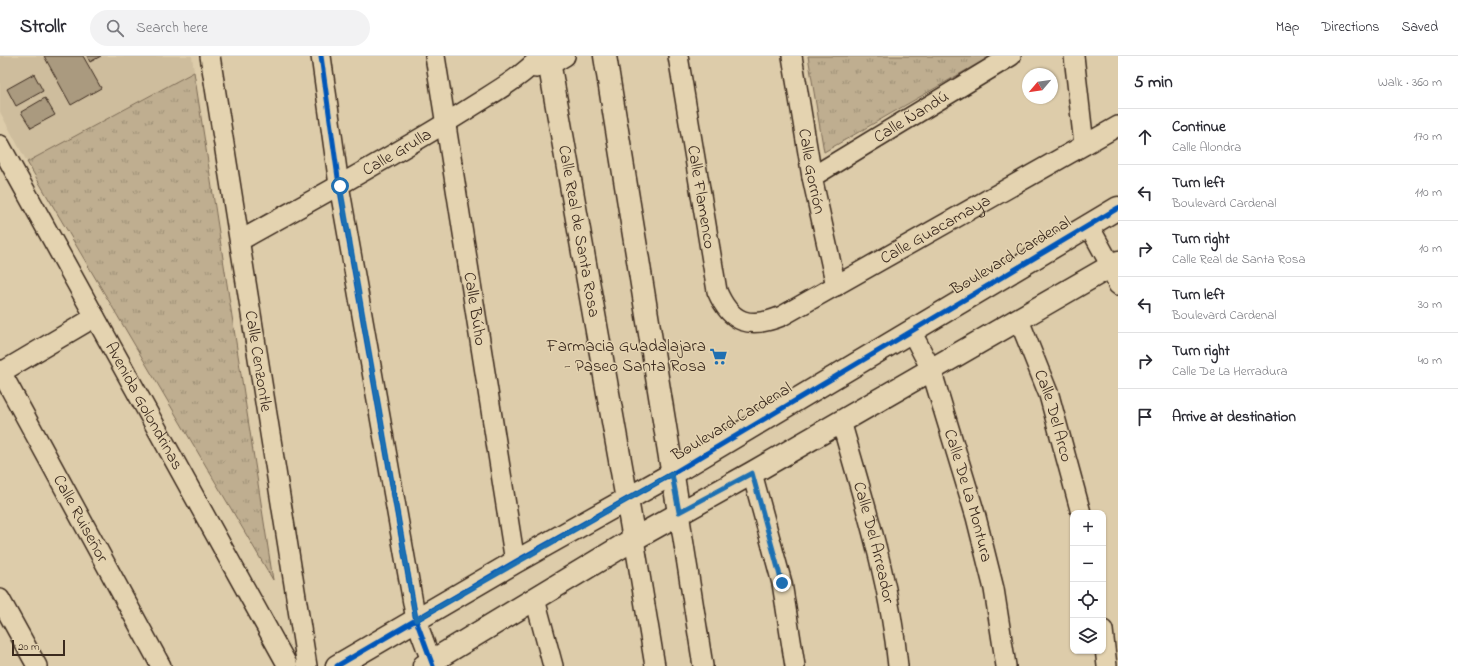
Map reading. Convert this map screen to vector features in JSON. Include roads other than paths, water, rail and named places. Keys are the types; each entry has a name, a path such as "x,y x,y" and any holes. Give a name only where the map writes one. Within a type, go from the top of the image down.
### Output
{"street":[{"name":"Calle Cenzontle","path":"210,56 241,240 306,666"},
{"path":"321,56 340,186 416,620 430,665 535,599 679,512 752,473 931,368 1019,320 1116,271 1089,226"},
{"name":"Calle Búho","path":"435,56 516,562"},
{"path":"605,56 703,666"},
{"name":"Calle Flamenco","path":"678,56 717,291 722,303 731,314 750,324"},
{"name":"Calle Gorrión","path":"792,56 812,177 836,286"},
{"name":"Calle Ñandú","path":"812,177 1010,56"},
{"path":"1074,56 1084,145"},
{"name":"Calle Grulla","path":"241,240 340,186 445,123 528,70 551,58"},
{"name":"Calle Real de Santa Rosa","path":"551,58 655,666"},
{"name":"Calle Guacamaya","path":"750,324 762,323 782,316 1118,126"},
{"name":"Avenida Golondrinas","path":"0,145 288,666"},
{"name":"Boulevard Cardenal","path":"337,666 516,562 672,474 1118,208"},
{"path":"0,372 95,317"},
{"name":"Calle Del Arco","path":"1019,320 1049,394 1080,510"},
{"name":"Calle De La Montura","path":"911,331 931,368 987,557 994,589 1006,666"},
{"name":"Calle Ruiseñor","path":"0,372 161,666"},
{"name":"Calle Del Arreador","path":"841,422 884,575 892,613 898,666"},
{"path":"752,473 782,583 795,666"},
{"path":"0,599 36,666"},
{"path":"535,599 553,666"},
{"path":"1106,654 1107,666"}],"place":[{"name":"Farmacia Guadalajara - Paseo Santa Rosa","path":"719,356"}]}
